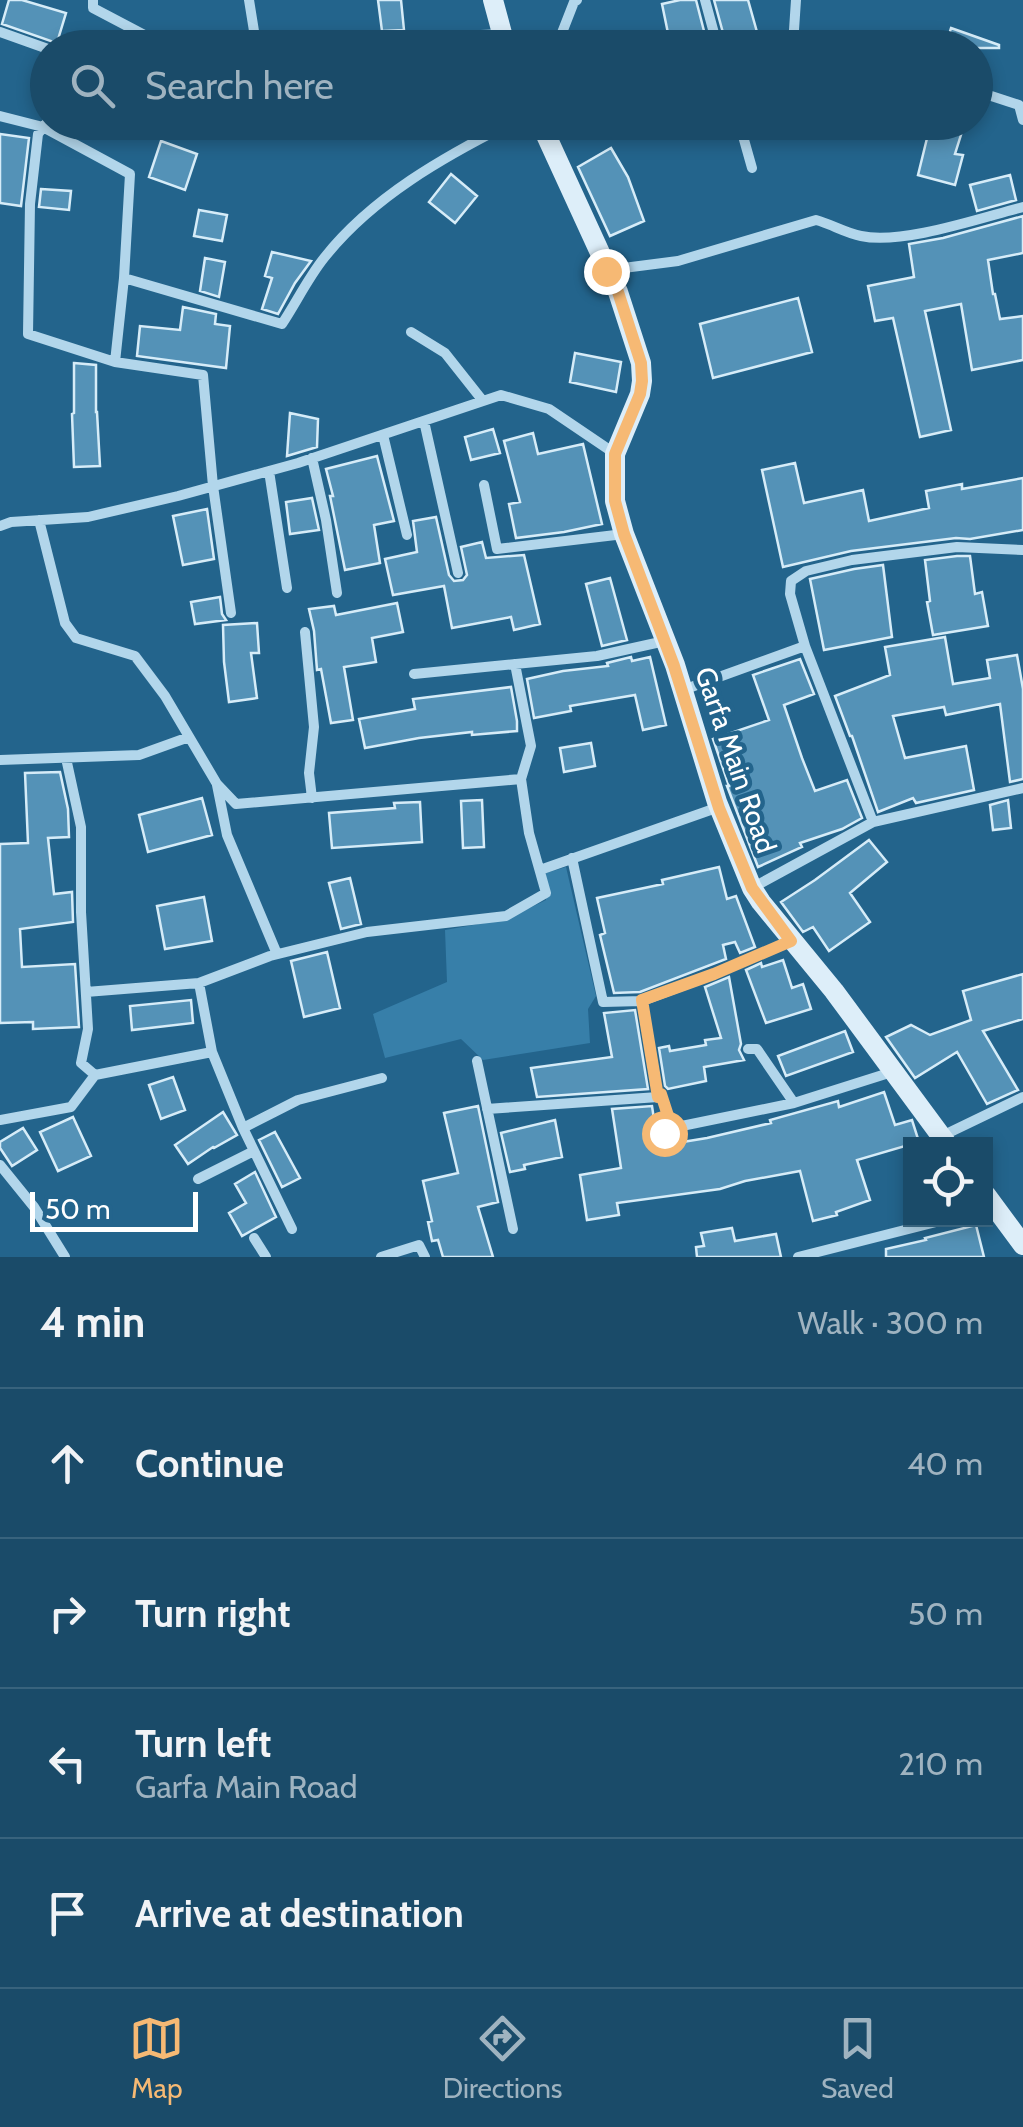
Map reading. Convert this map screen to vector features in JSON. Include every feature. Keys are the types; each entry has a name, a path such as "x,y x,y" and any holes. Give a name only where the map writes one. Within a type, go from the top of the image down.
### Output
{"main road":[{"path":"493,0 501,30"},
{"name":"Garfa Main Road","path":"548,140 624,310 641,363 640,394 615,454 615,501 719,808 752,888 834,991 941,1137"},
{"path":"993,1208 1023,1245"}],"street":[{"path":"93,0 93,8 135,30"},
{"path":"249,0 254,30"},
{"path":"563,30 577,0"},
{"path":"705,0 713,30"},
{"path":"795,30 796,0"},
{"path":"0,32 30,43"},
{"path":"993,97 1019,106 1023,120"},
{"path":"0,116 30,121"},
{"path":"37,140 30,204 28,334 115,362 202,375 232,613"},
{"path":"72,140 130,174 115,362"},
{"path":"124,278 282,324 324,258 370,209 477,140"},
{"path":"745,140 752,168"},
{"path":"606,271 678,260 816,220 860,236 899,238 1023,206"},
{"path":"411,332 445,352 484,401"},
{"path":"0,526 88,516 213,486 312,458 501,395 549,409 615,454"},
{"path":"424,421 458,573"},
{"path":"383,435 408,535"},
{"path":"312,458 337,593"},
{"path":"268,471 287,588"},
{"path":"484,485 497,549 624,534"},
{"path":"39,520 65,623 76,638 135,656 217,784 236,804 522,779"},
{"path":"873,822 805,646 790,594 792,581 806,571 852,560 957,547 1023,550"},
{"path":"305,632 314,727 309,774 312,798"},
{"path":"414,674 597,656 665,641"},
{"path":"681,690 805,646"},
{"path":"86,992 199,983 278,954 368,932 506,916 546,893 529,833 522,779 531,746 515,664"},
{"path":"0,760 139,755 189,737"},
{"path":"66,758 81,827 88,1029 81,1062 95,1075"},
{"path":"217,784 228,834 278,954"},
{"path":"752,888 873,822 1023,788"},
{"path":"540,870 719,808"},
{"path":"572,858 603,1002 642,1000 791,941"},
{"path":"199,983 212,1052 243,1128 292,1229"},
{"path":"642,1000 658,1097"},
{"path":"748,1049 758,1049 794,1103"},
{"path":"0,1120 71,1107 95,1075 212,1052"},
{"path":"477,1061 512,1229"},
{"path":"487,1109 661,1094 668,1131 794,1103 892,1072"},
{"path":"243,1128 298,1100 382,1078"},
{"path":"951,1137 1023,1097"},
{"path":"198,1179 254,1151"},
{"path":"0,1165 34,1207 65,1257"},
{"path":"798,1257 916,1227"},
{"path":"254,1238 266,1257"},
{"path":"381,1257 419,1246 425,1257"}],"shaded area":[{"path":"566,867 596,996 588,1009 590,1043 483,1060 461,1039 385,1058 373,1014 447,982 445,930 507,919 546,900 546,873"}],"building":[{"path":"9,0 66,13 61,30 30,30 30,34 2,24"},
{"path":"378,0 401,0 404,30 382,30"},
{"path":"696,0 704,30 667,30 662,4"},
{"path":"714,0 748,0 756,30 722,30"},
{"path":"0,134 29,138 21,206 0,203"},
{"path":"927,140 959,140 955,154 963,155 955,185 918,175"},
{"path":"161,141 197,154 185,190 149,177"},
{"path":"611,148 628,177 644,221 610,236 578,167"},
{"path":"451,174 477,196 455,223 429,202"},
{"path":"1010,175 1016,200 977,211 970,185"},
{"path":"41,189 71,191 69,210 39,207"},
{"path":"199,210 227,215 222,241 194,236"},
{"path":"1023,216 1023,253 988,260 1000,319 1023,316 1023,360 972,370 961,304 925,311 951,430 920,437 893,318 875,321 868,286 914,277 909,244"},
{"path":"272,252 311,261 278,314 262,309 272,278 265,276"},
{"path":"205,258 225,262 219,297 200,291"},
{"path":"798,298 812,352 713,378 700,324"},
{"path":"183,307 216,314 215,324 230,326 226,368 137,356 140,326 180,330"},
{"path":"575,353 621,362 616,392 570,382"},
{"path":"74,363 96,365 100,466 74,467"},
{"path":"290,413 318,419 317,447 287,456"},
{"path":"493,429 500,453 471,460 465,437"},
{"path":"533,433 538,454 583,444 602,524 516,538 509,504 520,502 504,441"},
{"path":"377,456 394,521 374,525 380,563 345,570 326,469"},
{"path":"795,463 804,503 863,490 869,521 929,508 926,491 1023,478 1023,530 851,551 783,567 762,470"},
{"path":"312,498 319,530 290,534 286,502"},
{"path":"207,509 214,559 183,565 173,516"},
{"path":"436,517 449,575 454,581 467,575 461,547 482,542 486,558 524,555 540,624 514,630 511,617 452,628 444,586 393,595 385,559 417,552 413,521"},
{"path":"970,556 975,594 982,592 988,626 933,635 925,560"},
{"path":"883,565 892,637 824,650 810,579"},
{"path":"610,578 627,640 602,646 586,584"},
{"path":"220,597 226,620 195,624 191,602"},
{"path":"397,603 403,632 372,638 376,662 344,667 353,720 331,723 321,669 317,670 309,609 334,606 336,615"},
{"path":"257,623 259,653 251,653 257,698 229,702 223,625"},
{"path":"945,637 953,684 990,678 987,660 1017,655 1023,689 1023,779 1010,782 1000,704 946,715 944,707 893,716 905,758 966,746 974,790 916,803 913,798 878,812 835,696 890,675 885,647"},
{"path":"631,657 632,661 650,657 666,725 643,730 635,695 570,706 571,711 534,718 527,679 608,666 607,663"},
{"path":"800,659 814,694 784,705 802,758 815,791 847,780 862,818 800,843 802,847 758,867 713,739 769,720 753,675"},
{"path":"511,687 517,731 472,732 365,748 359,719 415,709 413,699"},
{"path":"591,743 595,766 564,772 560,748"},
{"path":"60,772 69,837 48,838 54,894 72,892 73,922 20,929 22,967 75,964 79,1027 33,1029 33,1022 0,1023 0,844 28,843 25,773"},
{"path":"202,798 212,835 148,852 139,815"},
{"path":"482,800 484,847 463,848 461,801"},
{"path":"1008,800 1011,828 993,830 990,805"},
{"path":"420,802 422,842 332,848 329,813"},
{"path":"869,840 887,862 850,893 870,922 829,951 813,927 803,932 781,902"},
{"path":"719,867 727,899 736,896 755,947 740,953 735,942 723,945 726,959 640,992 614,993 600,935 605,933 597,898"},
{"path":"350,878 361,924 341,929 329,883"},
{"path":"204,897 212,941 165,949 157,906"},
{"path":"327,952 340,1008 304,1017 291,961"},
{"path":"783,960 792,988 803,984 811,1009 766,1023 746,970"},
{"path":"1023,974 1023,1019 983,1031 1018,1090 987,1104 957,1052 915,1078 886,1037 911,1025 930,1035 971,1020 963,991"},
{"path":"729,977 739,1050 744,1060 704,1067 706,1081 668,1089 659,1048 669,1046 670,1051 706,1045 705,1040 721,1038 705,987"},
{"path":"191,1000 193,1023 132,1030 130,1006"},
{"path":"635,1010 648,1089 537,1097 531,1068 612,1057 604,1013"},
{"path":"845,1031 853,1052 786,1076 778,1056"},
{"path":"173,1077 185,1110 161,1119 149,1085"},
{"path":"884,1092 895,1125 912,1120 917,1137 903,1137 903,1147 857,1160 870,1200 836,1212 837,1215 813,1221 800,1171 720,1189 617,1203 619,1215 587,1220 580,1175 621,1168 612,1109 652,1106 658,1146 771,1123 770,1120 838,1101 839,1107"},
{"path":"478,1106 498,1202 478,1207 493,1257 443,1257 438,1240 432,1241 423,1181 458,1173 444,1113"},
{"path":"223,1112 237,1135 188,1164 175,1145"},
{"path":"73,1117 91,1156 58,1171 40,1132"},
{"path":"555,1120 562,1157 510,1172 501,1133"},
{"path":"23,1128 37,1150 12,1166 0,1142"},
{"path":"275,1132 300,1178 282,1187 259,1140"},
{"path":"255,1172 276,1217 242,1236 229,1213 246,1203 235,1184"},
{"path":"976,1227 984,1257 886,1257 886,1249"},
{"path":"732,1228 735,1241 776,1234 781,1257 697,1257 696,1247 704,1246 701,1233"}],"route":[{"path":"606,271 618,292 641,363 640,394 615,454 615,501 624,534 674,666 719,808 752,888 791,941 642,1000 658,1097 661,1094 672,1128 664,1133"}]}
